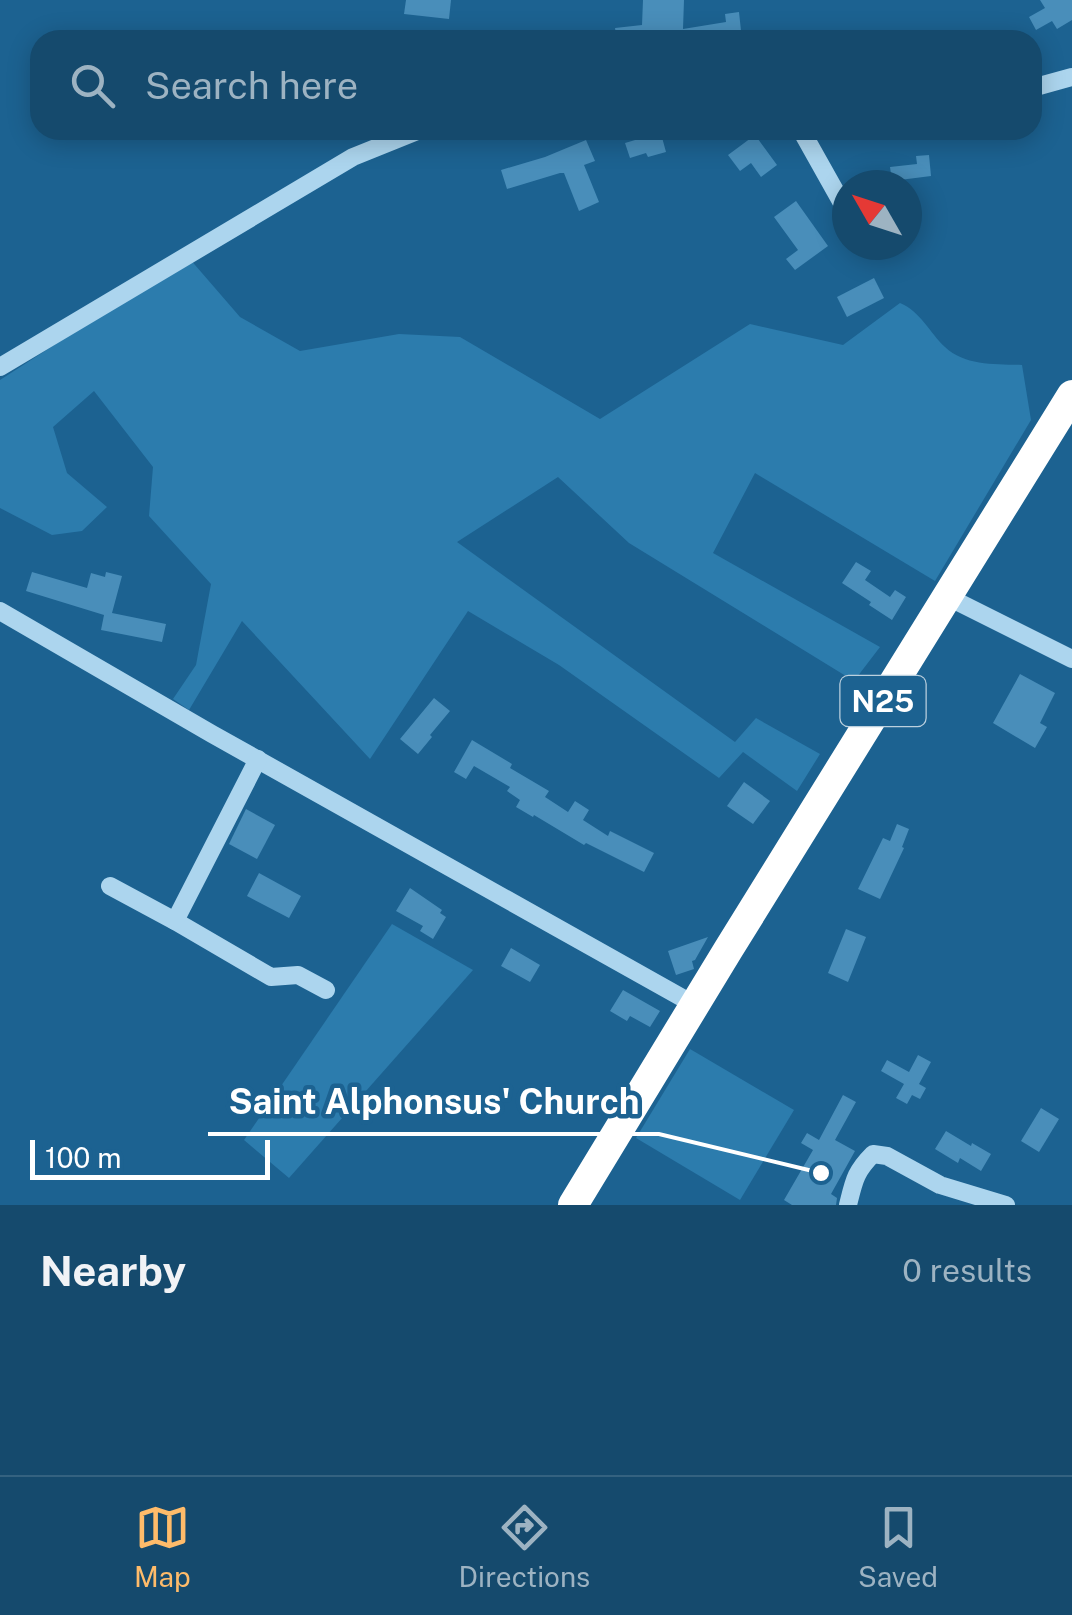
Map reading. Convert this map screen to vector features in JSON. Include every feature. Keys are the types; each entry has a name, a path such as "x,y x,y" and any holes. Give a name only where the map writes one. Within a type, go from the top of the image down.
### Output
{"highway":[{"name":"N25","path":"573,1205 1072,394"}],"street":[{"path":"1042,85 1072,77"},
{"path":"0,367 353,157 395,140"},
{"path":"807,140 832,185"},
{"path":"948,597 1072,660"},
{"path":"0,612 695,1005"},
{"path":"176,921 258,760"},
{"path":"110,886 271,977 298,975 326,990"},
{"path":"848,1205 852,1182 873,1154 887,1156 940,1184 1006,1205"}],"shaded area":[{"path":"189,258 240,317 300,351 399,334 460,337 600,419 750,324 843,345 900,303 919,317 945,347 962,358 1022,365 1031,420 935,581 755,473 713,553 880,647 854,681 629,543 558,477 457,542 735,742 756,718 820,754 797,791 743,752 719,778 559,665 468,611 370,759 242,621 189,710 173,699 196,665 211,584 149,516 153,467 94,391 53,427 67,473 107,507 82,531 52,535 0,508 0,380"},
{"path":"392,924 473,970 289,1178 244,1140"},
{"path":"690,1049 794,1110 740,1200 636,1138"}],"building":[{"path":"406,0 451,0 449,19 404,14"},
{"path":"643,0 684,0 683,29 726,22 725,14 739,12 741,30 615,28 642,25"},
{"path":"1040,0 1072,0 1072,20 1057,29 1052,21 1036,30 1029,17 1045,8"},
{"path":"586,140 595,161 584,165 599,202 579,211 564,173 507,189 501,170"},
{"path":"663,140 666,152 630,158 625,143"},
{"path":"748,140 759,140 777,165 761,177 751,163 740,171 728,155"},
{"path":"929,155 931,176 922,177 922,170 890,170 890,167 917,164 916,156"},
{"path":"796,201 828,246 795,270 786,259 798,250 774,217"},
{"path":"874,278 884,298 847,317 837,297"},
{"path":"856,562 871,571 865,580 890,597 895,590 906,597 892,620 842,583"},
{"path":"32,572 87,588 91,573 122,576 112,613 166,624 162,642 101,630 104,615 26,591"},
{"path":"1020,674 1055,693 1040,723 1047,727 1035,748 993,723"},
{"path":"434,698 450,711 418,754 400,739"},
{"path":"472,740 549,791 545,797 568,812 575,801 589,810 583,820 608,836 610,831 654,853 644,872 584,845 516,807 520,800 507,791 510,787 474,766 466,779 454,772"},
{"path":"744,782 770,801 753,824 727,806"},
{"path":"246,809 275,825 257,859 229,844"},
{"path":"897,824 909,829 880,899 858,889 883,838 890,841"},
{"path":"259,873 301,896 289,918 247,896"},
{"path":"410,888 446,917 433,939 420,931 423,926 396,911"},
{"path":"846,929 866,937 848,982 828,973"},
{"path":"708,937 692,961 694,969 676,975 668,951"},
{"path":"511,948 540,965 530,982 501,966"},
{"path":"623,990 660,1011 650,1027 610,1011"},
{"path":"918,1055 931,1062 919,1084 926,1088 920,1099 912,1095 907,1104 896,1098 904,1084 881,1071 887,1060 909,1072"},
{"path":"843,1095 856,1102 835,1140 855,1151 831,1194 837,1198 836,1205 792,1205 784,1200 813,1150 801,1143 807,1133 819,1140"},
{"path":"1041,1108 1059,1119 1039,1152 1021,1141"},
{"path":"946,1131 991,1154 981,1171 935,1149"}],"place":[{"name":"Saint Alphonsus' Church","path":"821,1173"}]}
